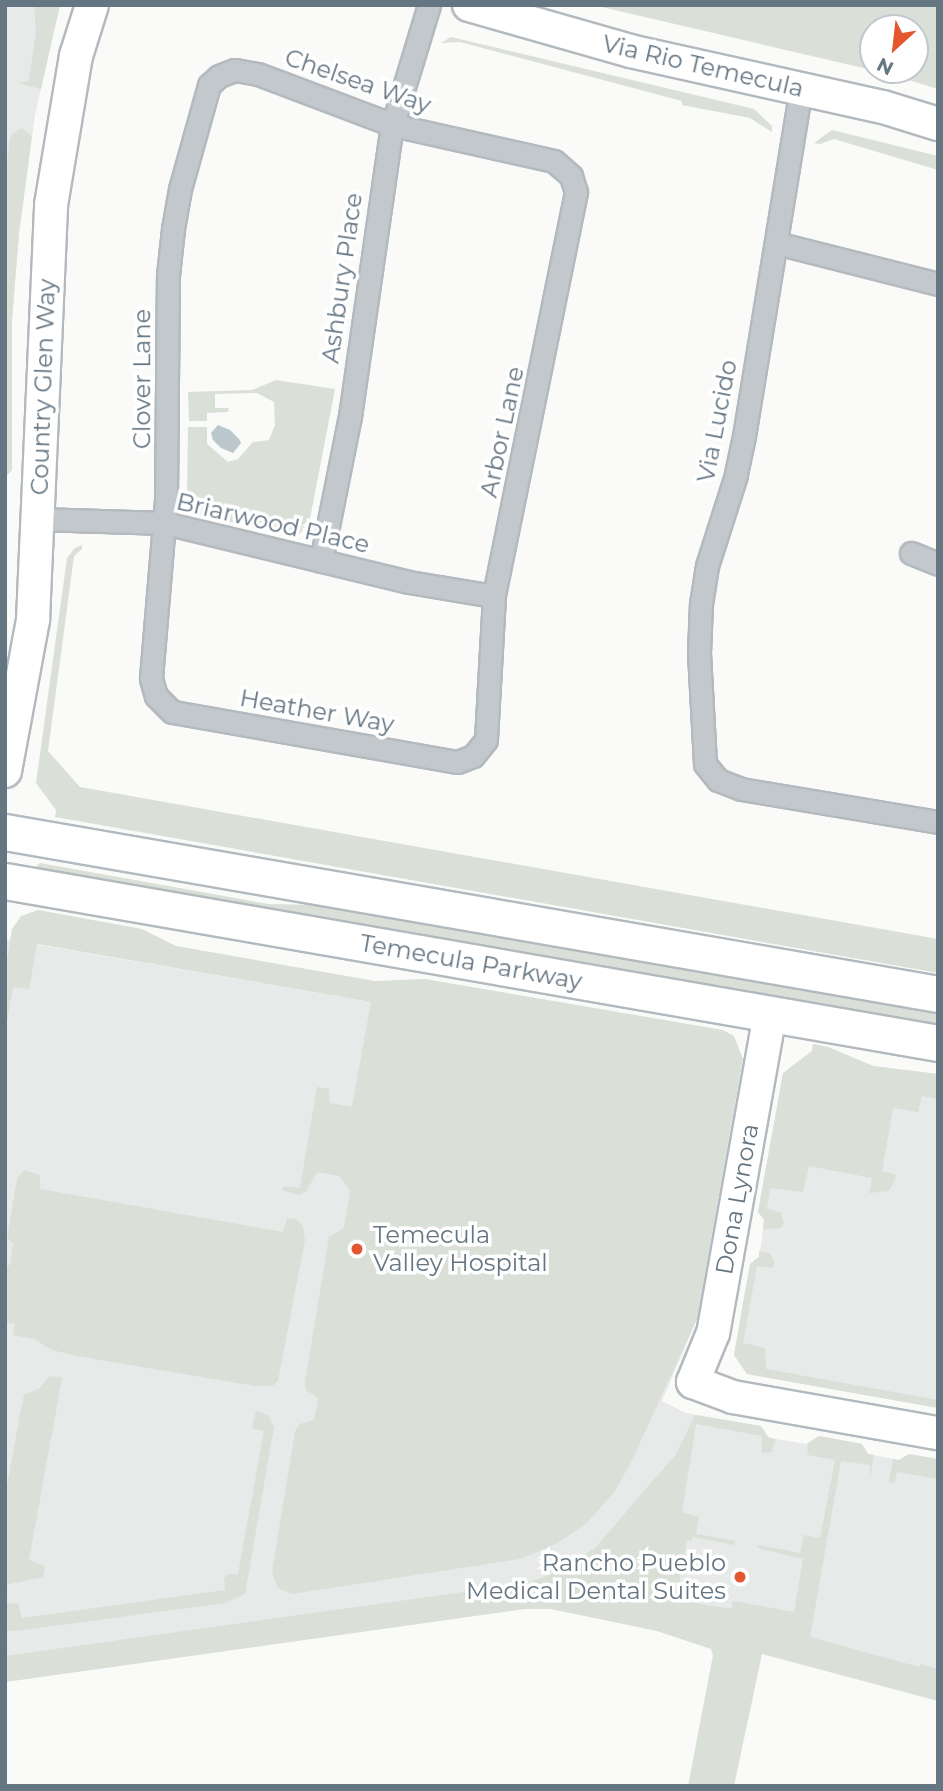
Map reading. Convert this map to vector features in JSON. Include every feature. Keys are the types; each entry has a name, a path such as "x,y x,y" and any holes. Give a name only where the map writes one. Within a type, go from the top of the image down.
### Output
{"main road":[{"name":"Temecula Parkway","path":"5,832 938,995"},
{"name":"Temecula Parkway","path":"5,881 938,1043"}],"street":[{"name":"Country Glen Way","path":"5,771 33,620 51,205 76,57 92,5"},
{"name":"Ashbury Place","path":"321,561 350,416 393,125 429,5"},
{"name":"Via Rio Temecula","path":"469,5 630,51 883,107 938,124"},
{"name":"Chelsea Way","path":"209,85 235,69 258,74 393,125 536,156"},
{"name":"Clover Lane","path":"151,678 169,449 168,275 173,229 209,85"},
{"name":"Via Lucido","path":"801,88 742,449 708,566 701,603 699,653 705,764 718,780 741,789 938,822"},
{"name":"Arbor Lane","path":"486,740 494,596 576,192 570,176 554,161 536,156"},
{"path":"776,243 938,284"},
{"name":"Briarwood Place","path":"38,519 165,523 454,592 494,596"},
{"path":"911,553 938,564"},
{"name":"Heather Way","path":"151,678 156,696 172,712 457,762 473,756 486,740"},
{"name":"Dona Lynora","path":"770,1014 713,1333 693,1382 733,1397 938,1433"}],"shaded area":[{"path":"5,5 60,5 35,115 19,233 12,320 12,470 5,477"},
{"path":"34,5 60,5 41,89 18,83 29,81 36,31"},
{"path":"593,5 938,5 938,89 922,84 929,84 929,14 859,14 859,67"},
{"path":"451,37 754,109 772,126 772,132 750,118 682,105 682,101 460,42 441,43"},
{"path":"22,128 32,136 19,233 12,320 12,470 5,477 5,177 10,139 12,134"},
{"path":"832,130 938,156 938,170 834,139 820,144 814,143"},
{"path":"276,380 335,389 309,524 297,536 200,516 191,511 187,499 188,427 207,427 207,444 228,462 238,459 253,442 269,440 275,425 274,402 257,393 215,394 215,408 229,408 228,412 207,413 207,421 189,421 188,392 252,390"},
{"path":"218,425 230,430 239,439 241,443 233,453 221,448 213,440 211,433"},
{"path":"82,545 82,549 74,556 48,751 80,787 938,939 938,973 55,817 56,810 36,783 67,558 75,548"},
{"path":"40,863 268,904 323,905 938,1013 938,1026 36,867"},
{"path":"38,910 142,929 176,946 375,981 425,979 723,1030 734,1036 743,1059 697,1319 631,1462 615,1491 587,1523 556,1544 520,1559 292,1594 278,1588 272,1572 295,1431 300,1424 314,1420 318,1398 306,1390 305,1382 329,1237 344,1228 350,1191 339,1176 317,1172 306,1192 299,1195 281,1190 285,1186 300,1188 317,1087 329,1089 330,1103 352,1107 371,1002 37,944 29,989 13,987 5,1034 5,972 12,929 21,916"},
{"name":"Temecula Valley Hospital","path":"5,939 741,1066 697,1319 662,1401 686,1413 761,1426 769,1438 807,1444 819,1436 862,1444 868,1454 899,1460 909,1454 938,1459 938,1688 551,1609 524,1609 5,1682"},
{"path":"813,1044 828,1047 873,1066 938,1074 938,1408 747,1374 734,1355 750,1264 759,1257 764,1220 758,1212 783,1073 812,1051"},
{"path":"813,1044 828,1047 873,1066 938,1074 938,1099 922,1096 918,1112 893,1108 882,1171 897,1175 889,1191 869,1193 872,1178 809,1166 803,1192 770,1188 767,1208 781,1213 784,1223 781,1228 763,1229 764,1219 758,1212 783,1073 812,1051"},
{"path":"24,1170 40,1175 40,1189 283,1232 287,1218 296,1219 303,1226 305,1240 278,1381 272,1386 255,1386 77,1356 52,1350 34,1339 13,1335 15,1324 5,1322 5,1269 10,1264 13,1243 7,1239 17,1179"},
{"path":"759,1251 770,1253 775,1263 772,1268 757,1266 743,1343 765,1348 766,1369 938,1400 938,1408 747,1374 734,1355 750,1264 759,1257"},
{"path":"49,1376 62,1378 29,1560 45,1566 43,1577 5,1585 5,1496 23,1399 25,1394 39,1389"},
{"path":"256,1411 268,1415 274,1427 245,1594 225,1603 16,1631 5,1630 6,1604 18,1603 22,1618 225,1590 224,1578 228,1574 238,1574 264,1431 252,1428"},
{"path":"695,1415 761,1426 768,1437 775,1439 772,1452 762,1453 762,1436 696,1424 682,1512 699,1517 696,1534 735,1541 735,1545 693,1537 691,1541 687,1540 677,1596 684,1597 684,1601 731,1609 733,1601 794,1612 803,1559 758,1548 758,1545 800,1553 804,1535 820,1538 835,1460 808,1455 807,1444 819,1436 862,1444 868,1454 874,1455 870,1478 870,1465 841,1461 810,1637 919,1667 921,1664 938,1669 938,1701 762,1654 734,1786 688,1786 713,1655 711,1649 657,1631 551,1609 524,1609 5,1682 5,1656 528,1583 564,1569 596,1547 676,1454"},
{"path":"909,1454 938,1459 938,1479 897,1472 895,1483 889,1482 893,1459 899,1460"}],"place":[{"name":"Temecula Valley Hospital","path":"357,1249"},
{"name":"Rancho Pueblo Medical Dental Suites","path":"740,1577"}]}
